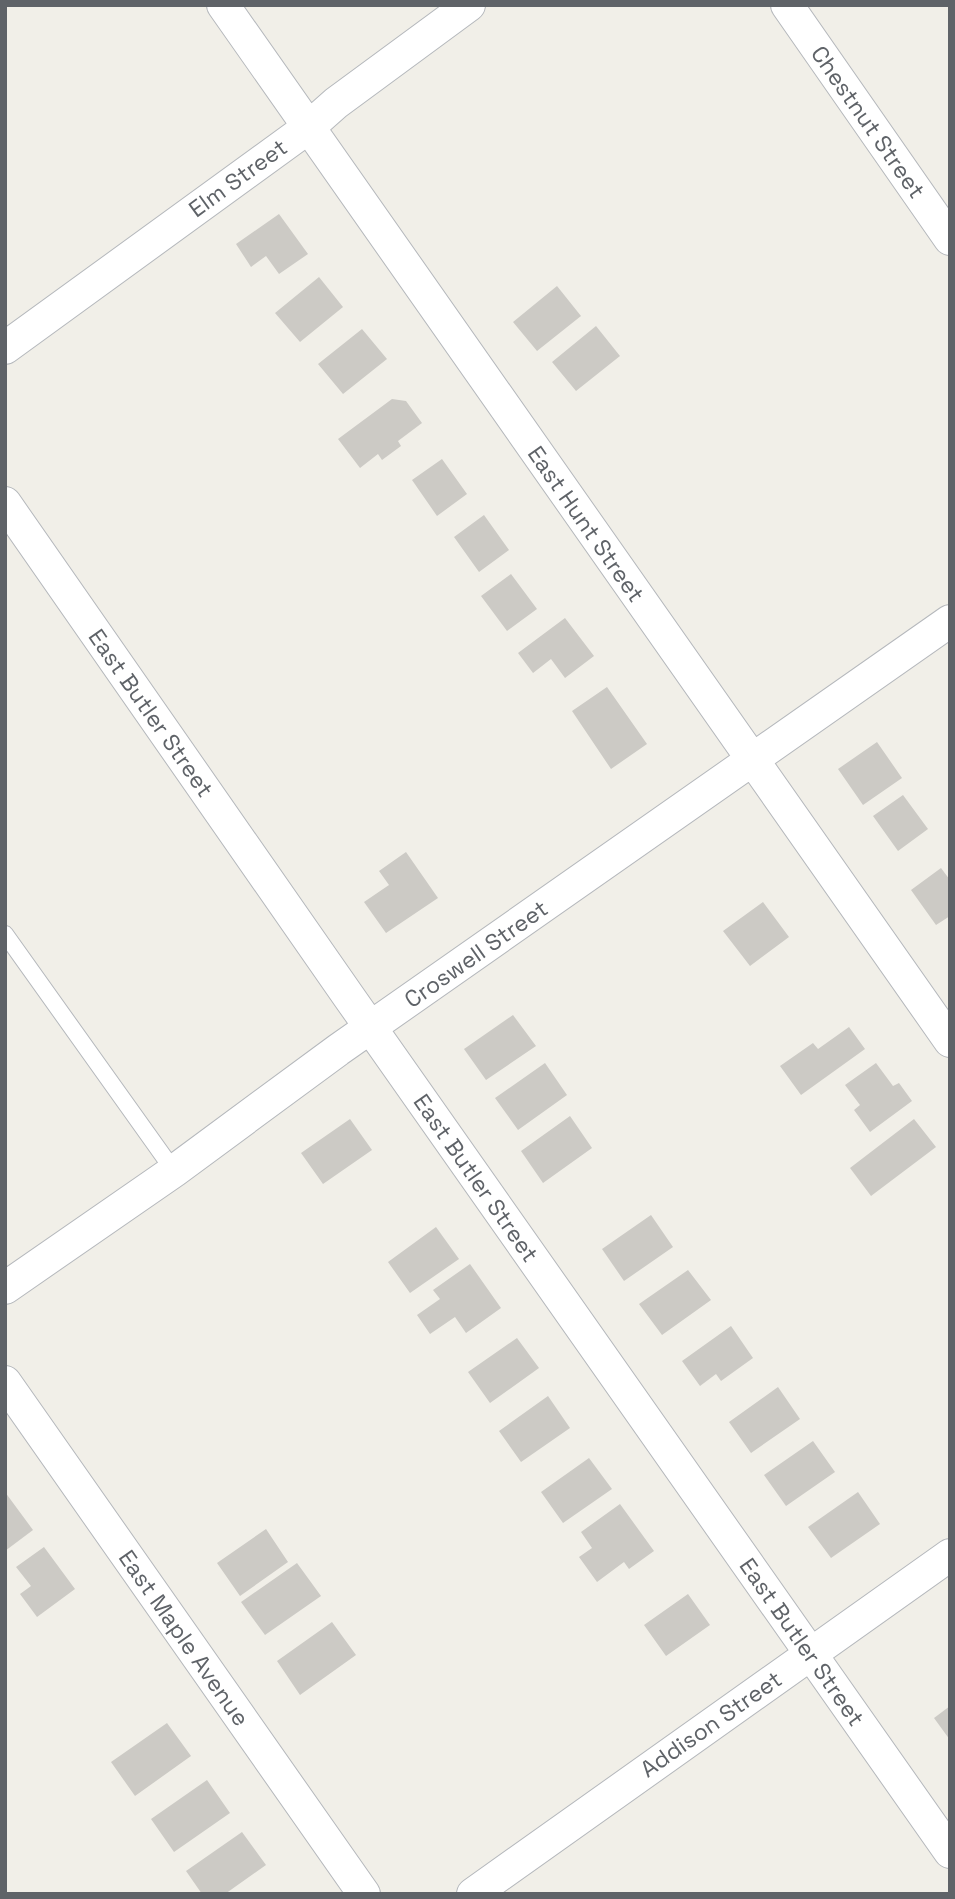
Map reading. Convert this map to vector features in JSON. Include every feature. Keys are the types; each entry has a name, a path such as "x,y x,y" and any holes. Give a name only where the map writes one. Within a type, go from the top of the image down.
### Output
{"street":[{"name":"East Hunt Street","path":"223,5 950,1041"},
{"name":"Elm Street","path":"5,348 309,127 336,103 469,5"},
{"name":"Chestnut Street","path":"787,5 950,239"},
{"name":"East Butler Street","path":"5,503 370,1029 950,1852"},
{"name":"Croswell Street","path":"5,1288 174,1171 338,1050 950,621"},
{"name":"East Maple Avenue","path":"5,1382 364,1894"},
{"name":"Addison Street","path":"473,1894 950,1555"}],"lane":[{"path":"5,934 174,1171"}],"building":[{"path":"279,214 308,254 279,274 266,256 251,267 236,244"},
{"path":"319,277 343,307 300,342 275,313"},
{"path":"557,286 581,316 537,351 513,322"},
{"path":"596,326 620,356 576,391 552,362"},
{"path":"362,329 387,359 343,394 318,364"},
{"path":"392,399 406,401 422,423 398,441 401,446 382,460 378,454 360,468 338,439"},
{"path":"442,459 467,494 437,516 412,480"},
{"path":"484,515 509,550 479,572 454,537"},
{"path":"511,574 537,609 507,631 481,596"},
{"path":"565,618 594,656 565,678 551,659 533,673 518,653"},
{"path":"607,687 647,744 611,769 572,711"},
{"path":"877,742 902,778 863,805 838,769"},
{"path":"903,795 928,829 898,851 873,816"},
{"path":"406,852 438,898 386,933 364,902 389,885 379,871"},
{"path":"941,868 950,880 950,916 936,925 911,890"},
{"path":"763,902 789,937 750,966 723,931"},
{"path":"513,1015 536,1046 486,1080 464,1049"},
{"path":"849,1027 865,1049 801,1095 780,1066 813,1043 818,1049"},
{"path":"545,1063 567,1095 518,1130 495,1098"},
{"path":"876,1063 893,1086 899,1083 912,1101 870,1132 854,1110 860,1105 845,1085"},
{"path":"570,1116 592,1148 543,1183 521,1151"},
{"path":"350,1119 372,1150 323,1184 301,1153"},
{"path":"914,1119 936,1147 871,1196 850,1168"},
{"path":"651,1215 673,1247 624,1281 602,1249"},
{"path":"436,1227 459,1259 410,1293 388,1262"},
{"path":"470,1264 501,1308 466,1333 455,1317 430,1334 417,1315 440,1299 433,1290"},
{"path":"688,1270 711,1300 662,1335 639,1304"},
{"path":"731,1326 753,1358 721,1381 716,1374 700,1386 682,1361"},
{"path":"517,1338 539,1368 490,1403 468,1372"},
{"path":"778,1387 800,1419 751,1453 729,1422"},
{"path":"548,1396 570,1428 521,1462 499,1431"},
{"path":"813,1441 835,1472 786,1506 764,1475"},
{"path":"589,1458 612,1489 563,1523 541,1492"},
{"path":"5,1492 33,1530 5,1551"},
{"path":"858,1492 880,1524 831,1558 808,1527"},
{"path":"620,1504 654,1551 629,1569 624,1562 597,1582 579,1557 592,1548 581,1532"},
{"path":"266,1529 288,1562 240,1596 217,1563"},
{"path":"44,1547 75,1589 37,1617 20,1594 31,1586 16,1567"},
{"path":"297,1563 321,1596 265,1635 241,1602"},
{"path":"688,1594 710,1625 666,1656 644,1625"},
{"path":"332,1622 356,1655 300,1695 277,1661"},
{"path":"950,1706 950,1740 934,1718"},
{"path":"167,1723 191,1756 135,1796 111,1762"},
{"path":"207,1780 230,1813 174,1852 151,1819"},
{"path":"242,1832 266,1865 225,1894 202,1894 186,1871"}]}
